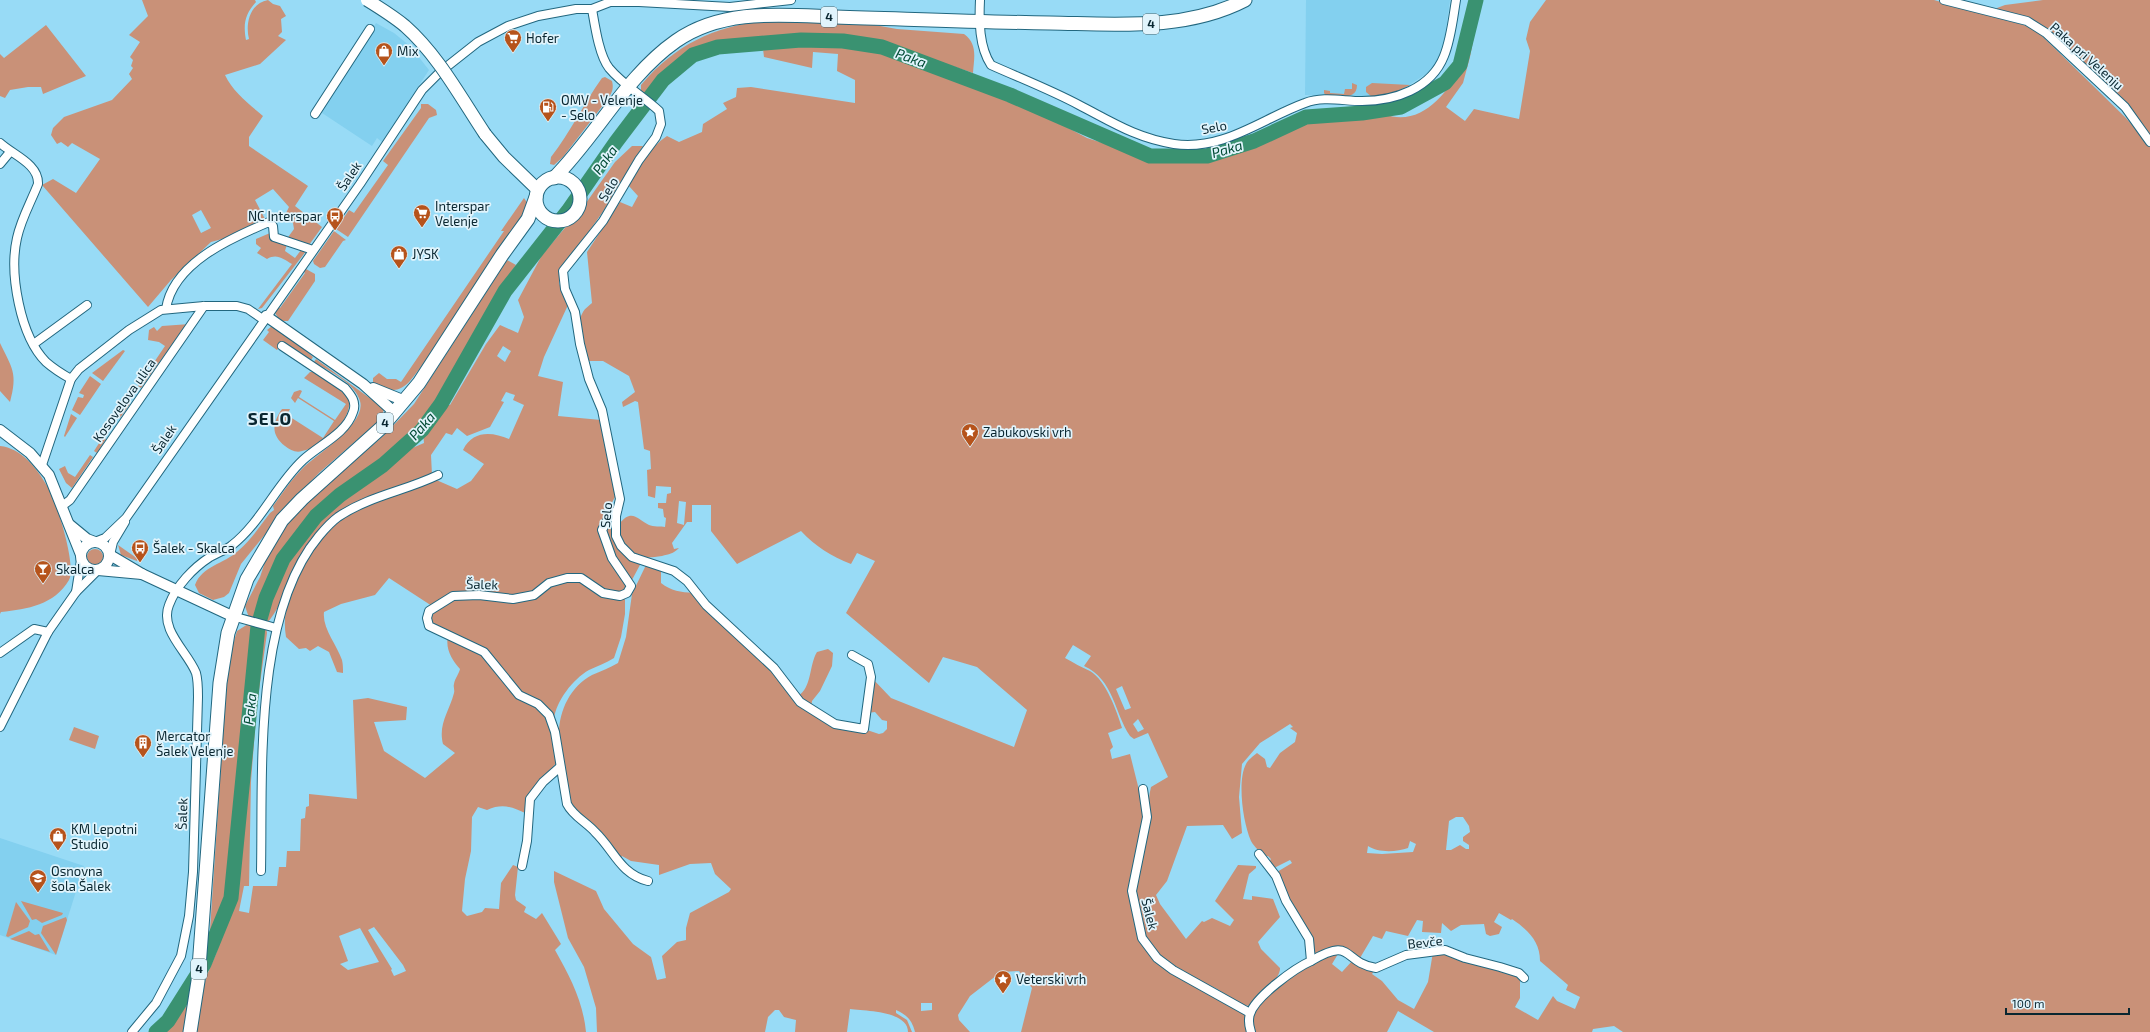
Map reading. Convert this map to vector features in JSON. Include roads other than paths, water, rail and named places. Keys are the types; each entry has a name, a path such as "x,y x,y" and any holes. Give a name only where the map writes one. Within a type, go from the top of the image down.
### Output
{"main road":[{"path":"367,0 405,27 424,47 448,78 485,134 537,194 539,210 549,220 564,221 576,213 581,198 572,182 554,178"},
{"name":"4","path":"528,219 537,194 548,180 554,178 572,158 629,87 654,59 676,41 694,31 732,18 789,15 979,23 1167,24 1206,14 1245,0"},
{"name":"4","path":"572,158 567,171 572,182"},
{"name":"4","path":"190,1032 198,980 220,683 225,647 232,616 247,579 282,520 302,499 381,428 405,401 438,356 502,255 528,219 539,210"}],"street":[{"path":"629,87 608,68 598,39 592,9 610,2 639,2 730,7 791,0"},
{"name":"Selo","path":"980,0 979,23 986,57 991,65 1078,104 1129,132 1176,144 1228,139 1305,103 1320,99 1367,101 1396,98 1425,82 1435,72 1444,57 1456,0"},
{"name":"Paka pri Velenju","path":"1944,0 2027,21 2046,33 2125,107 2150,142"},
{"name":"Šalek","path":"126,518 360,184 422,90 440,72 478,42 508,26 538,16 576,9 592,9"},
{"path":"315,114 370,29"},
{"name":"Selo","path":"629,87 659,111 661,124 656,137 639,160 603,221 563,271 565,289 575,312 580,344 589,379 602,410 620,499 617,510 616,536 621,546 632,557 674,570 687,581 706,605 774,668 800,702 835,724 864,729 871,677 868,664 852,655"},
{"path":"0,143 10,152 32,166 37,172 39,178 17,236 15,259 19,308 26,327 45,361 71,379"},
{"path":"0,164 10,152"},
{"path":"166,309 170,291 175,283 214,248 269,222 274,226 274,237 313,250"},
{"path":"35,343 87,306"},
{"path":"42,465 71,379 79,369 129,330 151,315 166,309 204,306 237,306 248,309 265,318 363,384 394,412"},
{"name":"Kosovelova ulica","path":"62,506 70,500 204,306"},
{"name":"Šalek","path":"132,1032 156,1003 181,956 189,916 193,872 198,697 196,674 189,658 170,631 168,606 177,591 198,565 231,546 242,536 293,469 340,431 354,412 352,396 345,388 282,346"},
{"path":"363,384 405,401"},
{"path":"0,430 42,465 53,482 86,567 98,570 142,574"},
{"path":"260,871 268,672 276,628 293,576 312,545 337,517 371,499 425,482 438,475"},
{"name":"Šalek","path":"617,510 608,519 602,530 612,558 631,586 627,593 620,596 603,593 580,578 567,578 550,583 534,595 513,599 479,595 453,596 429,611 427,618 429,626 484,652 519,695 538,704 549,716 555,732 567,804 572,813 605,842 618,862 641,880 648,881"},
{"path":"76,592 81,557 84,547 105,538 126,518"},
{"path":"0,727 48,632 76,592 98,570 108,563 111,547 125,524 126,518"},
{"path":"70,525 87,538 103,544 110,555 142,574 232,616 276,628"},
{"path":"0,652 34,629 48,632"},
{"path":"522,866 528,841 530,799 542,782 560,767"},
{"name":"Šalek","path":"1143,789 1147,817 1132,891 1142,938 1157,958 1174,970 1250,1013"},
{"path":"1251,1032 1248,1026 1250,1013 1276,983 1311,961 1309,939 1286,901 1276,876 1259,854"},
{"name":"Bevče","path":"1311,961 1326,953 1339,950 1376,968 1406,955 1446,950 1465,958 1519,973 1524,978"}],"waterway":[{"name":"Paka","path":"156,1032 168,1021 204,964 231,898 258,626 266,598 283,559 316,516 340,495 383,465 422,430 441,404 505,291 568,211 616,142 663,80 693,55 718,47 801,40 843,41 882,47 1010,95 1150,156 1207,156 1254,141 1306,117 1362,113 1401,107 1445,83 1460,65 1476,0"}],"place":[{"name":"Hofer","path":"513,53"},
{"name":"Mix","path":"384,66"},
{"name":"OMV - Velenje - Selo","path":"548,122"},
{"name":"Interspar Velenje","path":"422,228"},
{"name":"NC Interspar","path":"335,231"},
{"name":"JYSK","path":"399,269"},
{"name":"Zabukovski vrh","path":"970,447"},
{"name":"Šalek - Skalca","path":"140,563"},
{"name":"Skalca","path":"43,584"},
{"name":"Mercator Šalek Velenje","path":"143,758"},
{"name":"KM Lepotni Studio","path":"58,851"},
{"name":"Osnovna šola Šalek","path":"38,893"},
{"name":"Veterski vrh","path":"1003,994"}],"district":[{"name":"SELO","path":"270,419"}]}
